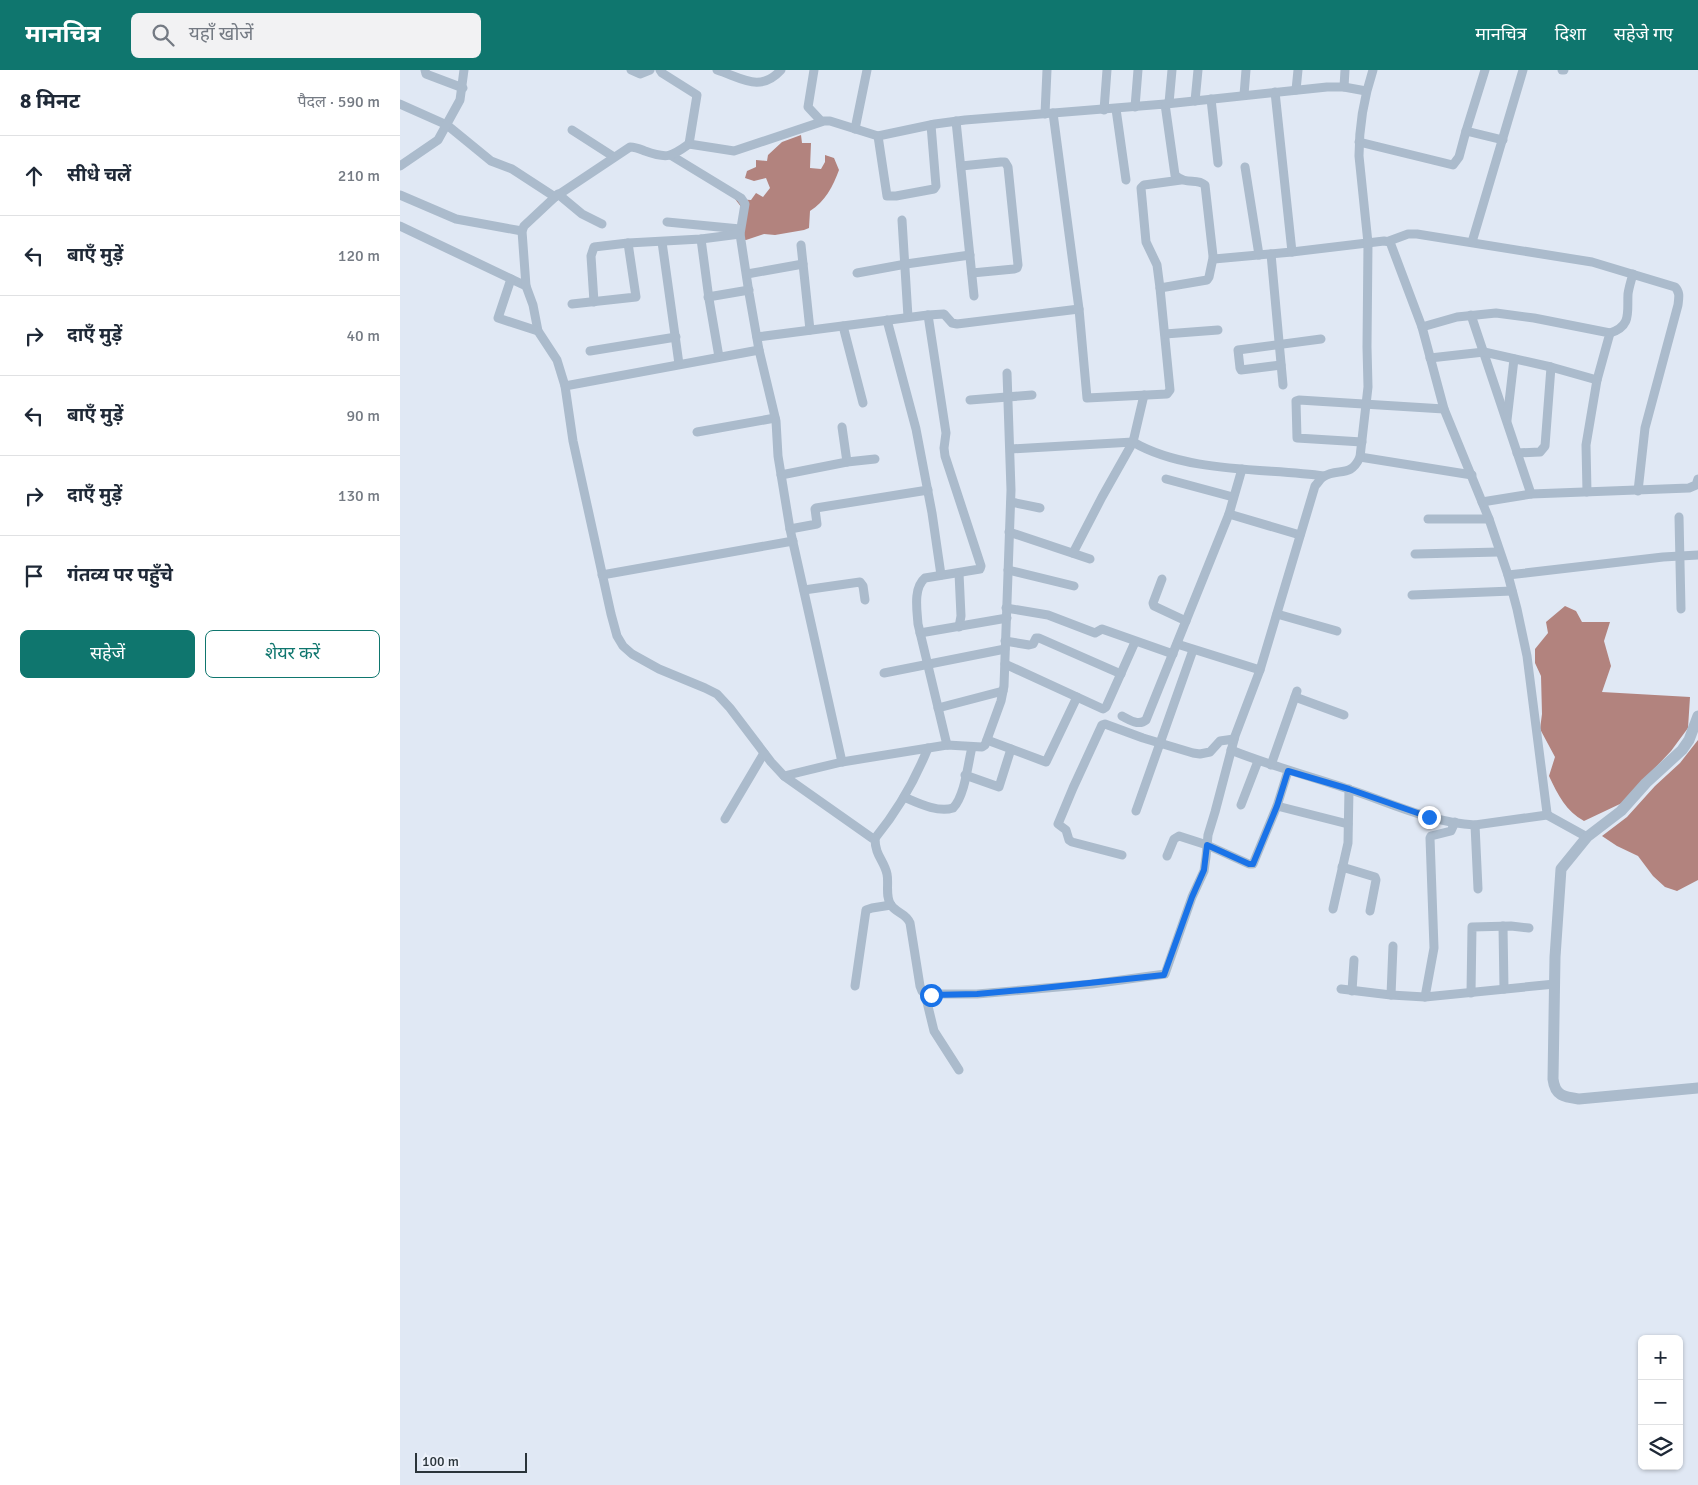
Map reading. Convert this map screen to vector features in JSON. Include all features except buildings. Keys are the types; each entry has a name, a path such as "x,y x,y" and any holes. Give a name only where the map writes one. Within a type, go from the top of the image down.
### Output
{"street":[{"path":"425,70 426,74 463,88"},
{"path":"400,166 436,143 460,100 464,70"},
{"path":"631,70 640,74 650,70"},
{"path":"660,70 697,95 690,144"},
{"path":"717,70 758,83 766,82 775,77 781,70"},
{"path":"814,70 808,107 822,121"},
{"path":"855,129 867,70"},
{"path":"1047,70 1049,114 1079,309 1087,398 1167,394 1170,390 1160,288 1154,257 1146,242 1141,188 1144,185 1181,180"},
{"path":"1104,110 1107,70"},
{"path":"1135,107 1138,70"},
{"path":"1160,288 1207,280 1213,258 1205,185 1200,181 1187,182 1181,180 1174,172 1167,104 1172,70"},
{"path":"1195,101 1198,70"},
{"path":"1244,96 1246,70"},
{"path":"1296,90 1298,70"},
{"path":"1344,87 1345,70"},
{"path":"1011,449 1132,442 1175,459 1242,469 1324,476 1355,467 1360,457 1367,405 1368,243 1359,142 1366,91 1373,70"},
{"path":"1359,142 1453,164 1459,157 1485,70"},
{"path":"1472,242 1523,70"},
{"path":"672,156 690,144 731,152 822,121 830,121 878,136 956,121 1116,109 1327,86 1366,91"},
{"path":"1275,92 1292,252"},
{"path":"1210,99 1218,163"},
{"path":"400,104 447,125 491,161 512,169 557,196 582,214 602,224"},
{"path":"1116,109 1126,180"},
{"path":"956,121 974,296"},
{"path":"878,136 888,196 934,189 936,186 931,125"},
{"path":"572,130 614,157"},
{"path":"1466,130 1503,140"},
{"path":"842,762 790,529 781,475 775,418 759,350 746,274 740,232 745,210 743,201 672,156 660,156 633,147 614,157 557,196 527,222 522,231 526,286 533,305 538,331 557,360 565,386 573,441 617,636 623,646 632,654 659,669 717,694 784,776 874,838"},
{"path":"961,166 1005,162 1008,167 1017,268 972,273"},
{"path":"1245,168 1259,255"},
{"path":"400,195 456,219 522,231"},
{"path":"902,220 908,317"},
{"path":"667,222 740,232"},
{"path":"400,226 526,286"},
{"path":"594,302 591,256 593,249 596,247 628,243 701,239 740,232"},
{"path":"1213,258 1292,252 1388,241 1408,234 1417,234 1592,262 1675,287 1678,290 1679,296 1645,428 1638,491"},
{"path":"701,239 708,297 720,357"},
{"path":"1388,241 1392,244 1422,328 1444,409 1489,518 1508,575 1527,656 1547,815"},
{"path":"662,242 679,364"},
{"path":"572,304 636,297 628,243"},
{"path":"801,245 810,330"},
{"path":"1271,254 1283,384"},
{"path":"857,273 970,255"},
{"path":"746,274 803,264"},
{"path":"1422,328 1457,317 1496,313 1610,334 1619,330 1627,318 1629,312 1628,294 1633,274"},
{"path":"511,279 498,318 538,331"},
{"path":"708,297 749,290"},
{"path":"757,337 928,315 944,314 952,323 957,324 1079,309"},
{"path":"928,315 946,433 945,456 981,566 980,569 925,578 918,589 917,609 920,633 947,745"},
{"path":"1471,315 1531,494"},
{"path":"887,320 916,430 928,490 941,575"},
{"path":"843,326 863,403"},
{"path":"1165,334 1218,330"},
{"path":"1587,492 1586,445 1597,380 1610,334"},
{"path":"590,352 676,337"},
{"path":"1281,365 1241,370 1238,351 1240,349 1320,339"},
{"path":"565,386 759,350"},
{"path":"1430,358 1484,352 1551,367 1597,380"},
{"path":"1507,423 1514,359"},
{"path":"1516,453 1540,452 1545,446 1551,367"},
{"path":"784,776 842,762 947,745 984,747 1003,691 1011,502 1011,449 1007,373"},
{"path":"970,400 1032,394"},
{"path":"1073,553 1132,442 1144,395"},
{"path":"1362,442 1297,438 1295,403 1299,400 1444,409"},
{"path":"698,432 775,418"},
{"path":"842,427 847,462"},
{"path":"1360,457 1472,476"},
{"path":"781,475 847,462 875,459"},
{"path":"1122,716 1138,723 1146,720 1229,514 1242,469"},
{"path":"925,994 977,994 1092,984 1164,975 1192,897 1204,870 1208,835 1234,739 1260,670 1315,486 1324,476"},
{"path":"1482,502 1531,494 1689,488 1696,485 1698,478"},
{"path":"1166,479 1233,497"},
{"path":"790,529 817,524 816,508 928,490"},
{"path":"1011,502 1040,508"},
{"path":"1229,514 1300,535"},
{"path":"1680,516 1681,609"},
{"path":"1428,519 1489,518"},
{"path":"1009,532 1090,559"},
{"path":"602,575 793,541"},
{"path":"1415,554 1499,552"},
{"path":"1508,575 1663,557 1698,556"},
{"path":"1008,570 1074,586"},
{"path":"959,573 961,611 959,626"},
{"path":"1162,579 1153,603 1154,606 1186,621"},
{"path":"804,590 860,582 863,586 865,600"},
{"path":"1412,595 1512,591"},
{"path":"1006,608 1048,615 1094,632 1102,629 1173,654"},
{"path":"1277,614 1337,631"},
{"path":"920,633 1007,618"},
{"path":"884,673 928,665 1005,645 1030,645 1033,644 1036,638 1040,638 1121,674"},
{"path":"1004,664 1100,708 1105,708 1135,642"},
{"path":"1177,644 1260,670"},
{"path":"1136,811 1193,650"},
{"path":"938,708 1003,691"},
{"path":"1270,765 1296,694 1344,715"},
{"path":"987,740 1046,762 1077,697"},
{"path":"1698,716 1695,728 1682,750 1646,783 1621,811 1589,835 1566,861 1560,873 1553,1078 1554,1087 1558,1092 1566,1097 1579,1099 1698,1088"},
{"path":"1122,855 1070,841 1068,832 1058,824 1102,725 1105,724 1200,754 1210,752 1220,741 1234,739"},
{"path":"904,797 919,804 944,810 953,808 959,799 972,746"},
{"path":"928,748 894,814 874,838 875,850 887,875 888,901 908,917 910,922 920,986 925,994 934,1030 959,1070"},
{"path":"965,775 999,786 1011,749"},
{"path":"1231,750 1258,761 1349,789 1429,817 1475,825 1547,815 1589,835"},
{"path":"725,819 764,753"},
{"path":"1242,805 1258,761"},
{"path":"1167,856 1176,836 1182,836 1253,864 1277,806 1288,771"},
{"path":"1333,909 1348,843 1349,789"},
{"path":"1277,806 1348,824"},
{"path":"1425,997 1434,948 1430,838 1431,836 1451,831 1455,822"},
{"path":"1475,825 1478,889"},
{"path":"1342,867 1374,877 1376,880 1370,911"},
{"path":"855,986 866,910 891,905"},
{"path":"1471,993 1471,928 1503,926 1529,928"},
{"path":"1503,926 1504,989"},
{"path":"1390,995 1393,946"},
{"path":"1352,991 1354,960"},
{"path":"1342,989 1425,997 1555,984"}],"shaded area":[{"path":"801,135 802,143 811,143 810,168 821,169 825,162 825,155 834,158 839,170 828,193 810,211 809,228 775,235 764,234 746,240 740,239 742,208 735,199 751,200 756,193 763,197 770,188 766,178 754,181 745,178 747,171 756,167 756,160 767,161 768,155 782,142"},
{"path":"1565,606 1576,611 1582,622 1610,622 1604,641 1611,666 1602,692 1690,697 1688,728 1671,751 1622,803 1584,821 1567,807 1549,776 1555,757 1540,729 1542,714 1541,676 1535,663 1535,649 1548,633 1546,622"},
{"path":"1698,740 1698,880 1677,891 1665,887 1653,876 1638,856 1602,836 1627,817 1655,786 1680,763"}],"route":[{"path":"931,995 977,994 1092,984 1164,975 1192,897 1204,870 1207,845 1251,865 1253,864 1277,806 1288,771 1349,789 1429,817"}]}
